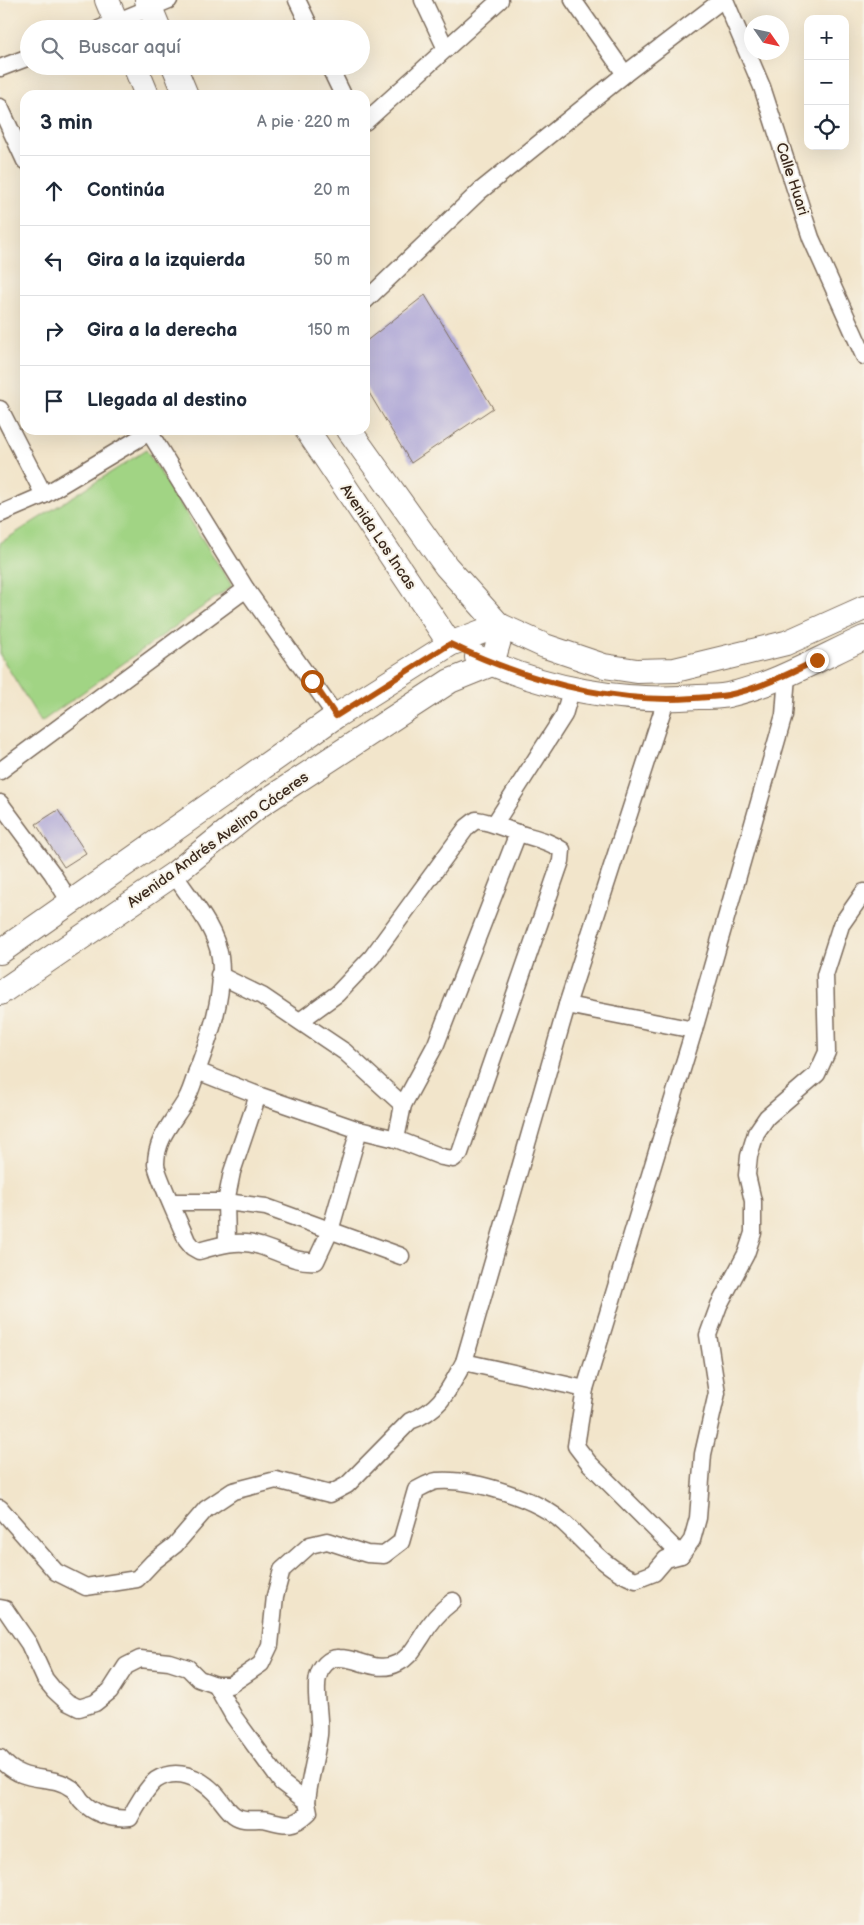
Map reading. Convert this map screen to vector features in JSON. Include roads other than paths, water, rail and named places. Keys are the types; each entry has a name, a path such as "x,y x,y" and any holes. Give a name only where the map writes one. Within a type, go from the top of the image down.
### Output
{"main road":[{"path":"155,2 158,20"},
{"path":"139,75 145,90"},
{"path":"178,75 184,90"},
{"name":"Avenida Los Incas","path":"310,435 450,644"},
{"path":"353,435 446,566 499,625 545,646 604,666 637,671 675,670 786,643 864,608"},
{"path":"0,952 336,716 450,644 499,625"},
{"path":"492,664 499,640 499,625"},
{"path":"450,644 492,664 572,687 612,696 666,700 728,695 787,675 864,638"},
{"name":"Avenida Andrés Avelino Cáceres","path":"0,993 174,874 260,805 450,681 492,664"},
{"path":"245,780 260,805"}],"street":[{"path":"297,0 307,20"},
{"path":"423,0 446,49"},
{"path":"370,117 500,0"},
{"path":"573,0 625,74"},
{"path":"370,296 480,191 625,74 723,0"},
{"name":"Calle Huari","path":"723,0 762,87 811,238 864,356"},
{"path":"110,20 155,2"},
{"path":"0,68 20,60"},
{"path":"333,75 341,90"},
{"path":"0,107 20,150"},
{"path":"0,409 44,495"},
{"path":"0,514 44,495 143,435"},
{"path":"152,435 246,589 336,716"},
{"path":"0,771 246,589"},
{"path":"681,1556 589,1463 576,1446 585,1389 694,1030 784,714 787,675"},
{"path":"495,823 564,715 572,687"},
{"path":"0,1508 56,1572 86,1587 137,1579 153,1562 175,1546 206,1509 233,1491 276,1480 330,1494 347,1486 410,1421 422,1417 443,1400 464,1362 566,1004 666,700"},
{"path":"0,803 52,873 70,902"},
{"path":"197,1071 258,1096 359,1130 396,1139 442,1157 453,1159 460,1153 561,861 562,850 552,842 518,833 495,823 476,820 467,827 372,957 337,994 300,1021"},
{"path":"396,1139 403,1105 436,1044 518,833"},
{"path":"174,874 207,923 220,956 217,1002 208,1042 186,1099 171,1119 158,1151 156,1166 187,1241 192,1248 199,1251 226,1242 259,1245 301,1262 316,1262 330,1232 359,1130"},
{"path":"0,1608 5,1609 29,1644 45,1679 67,1702 80,1708 95,1703 110,1690 126,1666 140,1659 168,1662 182,1666 188,1668 199,1679 216,1685 230,1685 261,1664 270,1645 275,1596 282,1570 310,1545 327,1541 368,1554 384,1555 401,1542 416,1490 435,1481 457,1482 516,1495 539,1506 564,1523 589,1550 614,1570 636,1580 654,1573 666,1559 681,1556 692,1540 698,1518 703,1454 717,1393 708,1335 719,1305 746,1254 753,1233 753,1201 747,1174 749,1156 756,1134 767,1117 818,1074 827,1052 825,975 841,925 864,892"},
{"path":"220,975 262,996 345,1052 403,1105"},
{"path":"566,1004 694,1030"},
{"path":"226,1242 226,1202 232,1172 258,1096"},
{"path":"172,1202 226,1202 266,1208 401,1256"},
{"path":"464,1362 585,1389"},
{"path":"0,1758 20,1775 71,1788 82,1802 100,1814 116,1820 130,1818 156,1780 181,1773 198,1779 213,1791 234,1815 250,1821 263,1818 286,1825 301,1820 309,1812 307,1802 309,1777 319,1733 318,1677 324,1667 330,1659 339,1658 378,1667 397,1664 412,1654 421,1636 442,1609 453,1601"},
{"path":"216,1685 234,1717 282,1784 307,1802"}]}
